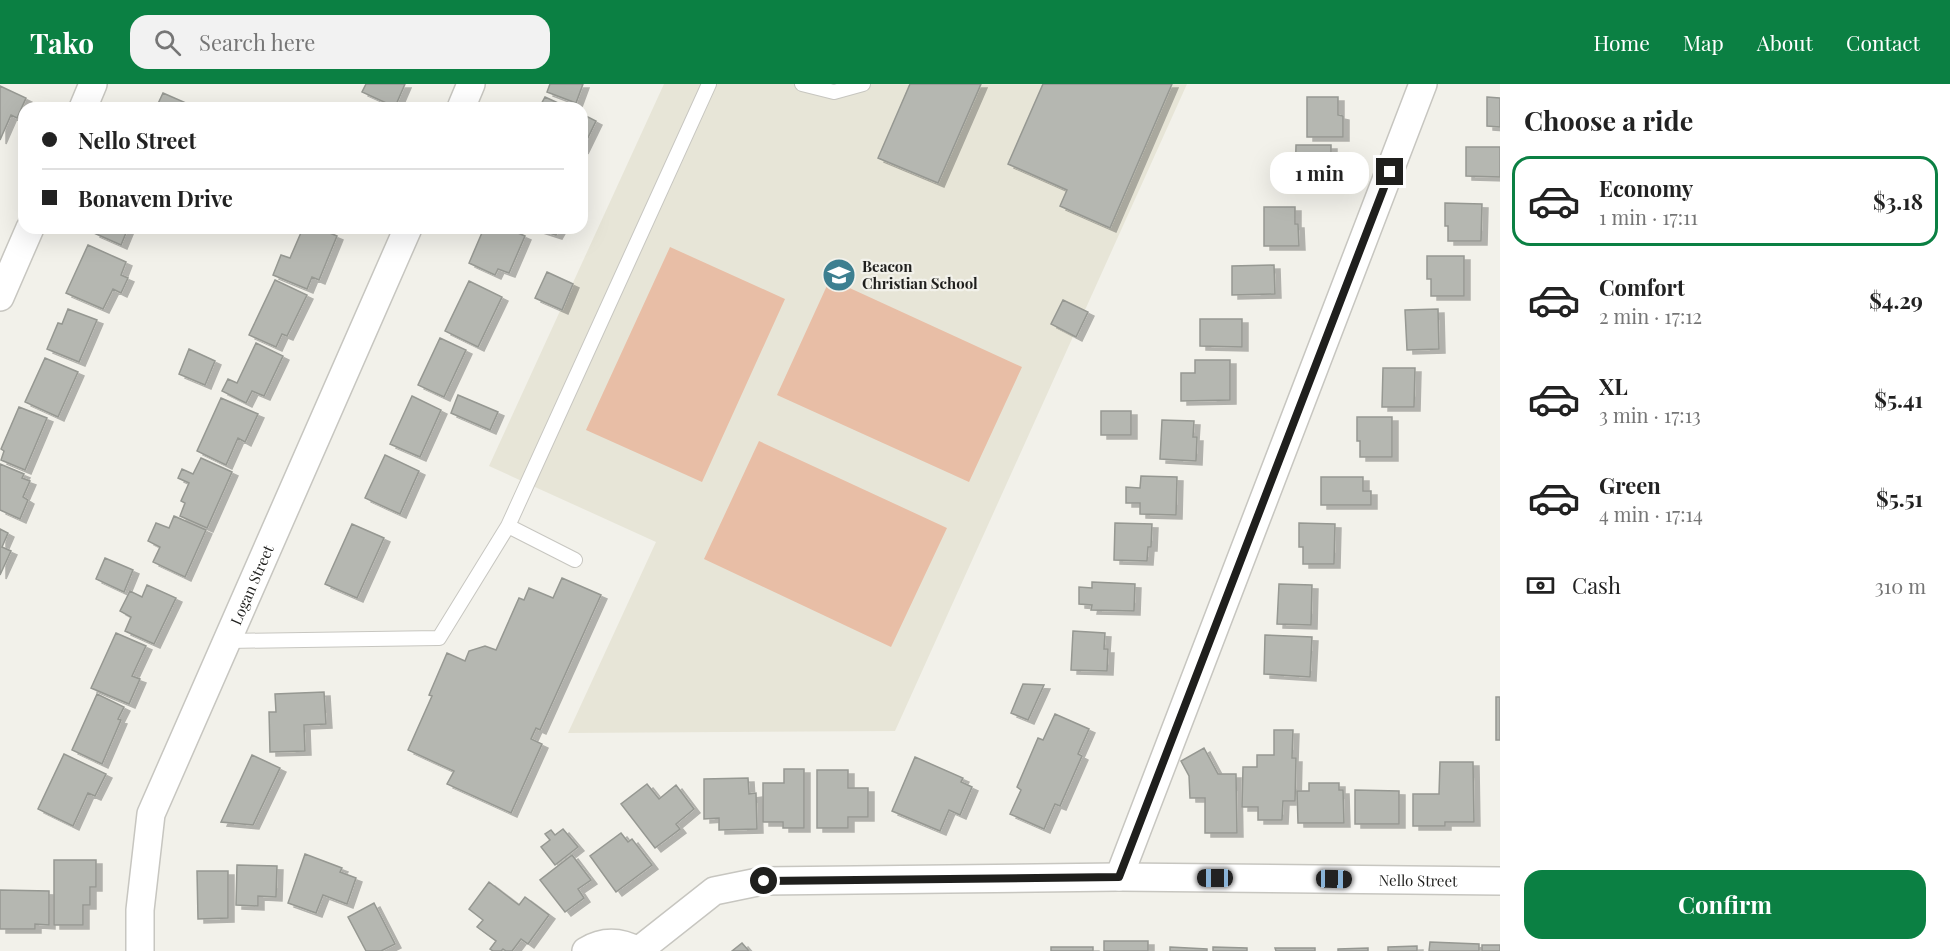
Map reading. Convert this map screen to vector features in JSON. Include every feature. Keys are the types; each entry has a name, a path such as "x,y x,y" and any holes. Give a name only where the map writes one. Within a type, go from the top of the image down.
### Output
{"street":[{"path":"86,102 93,84"},
{"path":"464,102 471,84"},
{"path":"1119,877 1423,84"},
{"path":"0,297 27,234"},
{"name":"Logan Street","path":"140,951 140,910 151,814 405,234"},
{"name":"Nello Street","path":"638,951 714,891 764,881 1119,877 1500,881"},
{"path":"586,951 609,942 624,944 638,951"}],"lane":[{"path":"228,641 439,638 508,526 709,84"},
{"path":"802,84 834,92 863,84"},
{"path":"508,526 575,560"}],"shaded area":[{"name":"Beacon Christian School","path":"664,84 1187,84 895,731 568,733 656,542 489,466"},
{"path":"670,247 785,299 702,482 586,430"},
{"path":"830,279 1022,367 969,482 777,395"},
{"path":"759,441 947,528 891,647 704,559"}],"building":[{"path":"366,84 405,84 397,102 384,102 362,92"},
{"path":"550,84 583,84 576,102 547,92"},
{"path":"910,84 981,84 938,183 878,158"},
{"path":"1043,84 1172,84 1110,228 1060,206 1067,190 1008,164"},
{"path":"0,86 26,98 24,102 18,102 17,118 11,115 0,140"},
{"path":"163,93 184,102 159,102"},
{"path":"545,97 556,102 542,102"},
{"path":"1307,97 1338,97 1338,115 1343,116 1343,137 1307,137"},
{"path":"1487,97 1500,98 1500,127 1487,126"},
{"path":"588,117 596,121 588,138"},
{"path":"1296,145 1331,145 1331,170 1327,170 1327,185 1295,184"},
{"path":"1466,147 1500,147 1500,177 1466,176"},
{"path":"1445,203 1482,204 1481,241 1448,241 1448,226 1445,226"},
{"path":"1264,207 1295,207 1299,246 1264,246"},
{"path":"96,234 126,234 121,245"},
{"path":"300,234 337,236 319,280 312,277 307,289 273,275 281,255 290,258"},
{"path":"481,234 525,236 509,273 498,269 495,275 469,263"},
{"path":"88,245 126,262 121,275 128,278 121,293 113,289 103,309 66,293"},
{"path":"1427,256 1464,256 1464,296 1431,296 1431,279 1427,279"},
{"path":"1274,265 1275,294 1232,295 1232,266"},
{"path":"547,272 573,284 562,310 535,298"},
{"path":"275,280 307,295 287,336 282,334 276,347 249,335"},
{"path":"469,281 502,297 478,347 445,331"},
{"path":"1063,300 1088,312 1076,337 1051,324"},
{"path":"68,309 97,320 79,362 47,349 58,323 62,324"},
{"path":"1438,309 1439,349 1407,350 1405,310"},
{"path":"1200,319 1242,319 1242,347 1200,346"},
{"path":"440,338 466,350 444,397 418,385"},
{"path":"256,343 283,356 264,396 252,391 246,403 222,391 228,379 237,383"},
{"path":"189,349 215,361 205,385 179,374"},
{"path":"45,358 78,372 58,417 25,402"},
{"path":"1195,360 1230,360 1230,400 1181,401 1181,373 1195,373"},
{"path":"1383,368 1415,368 1414,407 1382,407"},
{"path":"458,395 498,412 490,430 451,413"},
{"path":"412,396 441,410 420,457 390,444"},
{"path":"221,398 258,414 245,442 238,438 226,465 197,451"},
{"path":"19,407 47,418 25,470 1,460 4,451 1,449"},
{"path":"1101,411 1131,411 1131,435 1101,435"},
{"path":"1357,417 1392,417 1392,457 1360,457"},
{"path":"1162,420 1194,421 1193,437 1197,437 1196,461 1160,459"},
{"path":"385,455 419,471 400,514 365,498"},
{"path":"201,458 232,472 207,528 180,516 185,503 181,501 189,483 178,478 182,469 193,474"},
{"path":"0,464 24,474 22,478 30,481 23,497 28,500 20,519 0,510"},
{"path":"1141,476 1177,477 1176,515 1140,514 1140,503 1126,503 1126,487 1140,488"},
{"path":"1321,477 1363,477 1363,491 1371,491 1371,505 1321,505"},
{"path":"174,516 206,530 185,577 153,562 160,547 148,541 156,523 169,528"},
{"path":"1115,523 1152,524 1151,547 1148,547 1147,561 1114,560"},
{"path":"1299,523 1335,524 1334,564 1303,564 1303,547 1299,547"},
{"path":"352,524 384,538 357,598 325,584"},
{"path":"0,529 8,533 2,547 11,551 0,575"},
{"path":"105,558 133,570 124,592 96,579"},
{"path":"562,578 601,595 540,730 536,728 531,739 542,744 511,813 447,784 454,771 408,750 432,696 429,695 447,653 465,661 469,651 485,646 496,650 519,598 524,600 529,588 553,598"},
{"path":"1092,582 1135,584 1134,611 1091,610 1092,605 1079,604 1079,587 1092,588"},
{"path":"1279,584 1312,585 1311,625 1277,624"},
{"path":"147,585 176,598 154,644 125,631 131,617 120,611 130,591 142,597"},
{"path":"1073,631 1105,633 1104,649 1108,649 1107,671 1071,670"},
{"path":"116,633 146,646 132,676 140,679 129,704 91,688"},
{"path":"1265,635 1312,637 1310,677 1264,674"},
{"path":"1023,684 1044,685 1028,720 1011,713"},
{"path":"324,692 326,724 304,725 305,751 270,752 269,712 276,712 275,694"},
{"path":"97,694 124,707 118,719 121,720 102,764 72,750"},
{"path":"1496,697 1500,697 1500,740 1496,740"},
{"path":"1055,714 1089,729 1078,754 1082,756 1060,806 1055,804 1044,829 1010,814 1021,790 1017,787 1038,738 1043,740"},
{"path":"1274,730 1293,730 1292,758 1296,758 1295,801 1283,801 1282,820 1258,820 1258,807 1242,807 1243,767 1257,767 1257,755 1274,755"},
{"path":"1204,748 1218,774 1236,774 1237,833 1205,833 1205,798 1190,798 1189,776 1181,761"},
{"path":"64,754 106,774 95,796 88,793 73,826 38,809"},
{"path":"252,755 280,768 253,825 221,822"},
{"path":"915,757 963,778 961,782 972,787 960,815 949,810 940,831 892,811"},
{"path":"1440,762 1473,762 1474,822 1445,822 1445,826 1413,826 1413,794 1439,794"},
{"path":"784,769 804,769 804,828 783,828 783,822 763,822 763,783 784,783"},
{"path":"817,770 848,770 848,788 868,788 868,817 848,817 848,828 817,828"},
{"path":"748,778 749,794 756,793 757,829 719,830 719,818 704,819 704,779"},
{"path":"1309,783 1339,783 1339,790 1343,790 1344,823 1298,823 1297,791 1309,791"},
{"path":"647,784 659,799 676,785 694,809 676,824 680,829 655,848 621,804"},
{"path":"1355,790 1399,791 1399,824 1355,824"},
{"path":"563,829 578,847 555,865 541,847 550,840 545,834 551,830 555,835"},
{"path":"621,833 628,842 632,839 652,865 616,892 590,856"},
{"path":"305,854 342,868 340,872 356,878 347,904 323,895 316,913 288,903"},
{"path":"572,855 591,880 578,889 584,898 565,912 540,880"},
{"path":"54,860 96,860 96,887 90,887 90,905 83,905 83,925 54,925"},
{"path":"237,865 277,866 276,897 258,896 258,906 236,905"},
{"path":"197,871 228,871 228,918 198,919"},
{"path":"489,882 519,905 525,897 549,915 528,944 521,939 512,951 490,949 496,941 477,927 483,920 469,909"},
{"path":"0,890 49,891 49,925 35,924 35,929 0,929"},
{"path":"374,903 395,944 381,951 366,951 348,917"},
{"path":"1104,941 1148,941 1148,951 1104,951"},
{"path":"1430,942 1479,944 1479,951 1429,951"},
{"path":"742,943 749,951 732,951"},
{"path":"1482,945 1500,945 1500,951 1482,951"},
{"path":"1417,946 1417,951 1388,951 1388,947"},
{"path":"1051,947 1093,947 1093,951 1051,951"},
{"path":"1170,947 1207,949 1207,951 1170,951"},
{"path":"1213,947 1247,948 1247,951 1213,951"},
{"path":"1275,948 1315,948 1315,951 1276,951"},
{"path":"1368,948 1368,951 1338,951 1338,949"}],"place":[{"name":"Beacon Christian School","path":"839,275"}],"route":[{"path":"764,881 1119,877 1390,172"}]}
